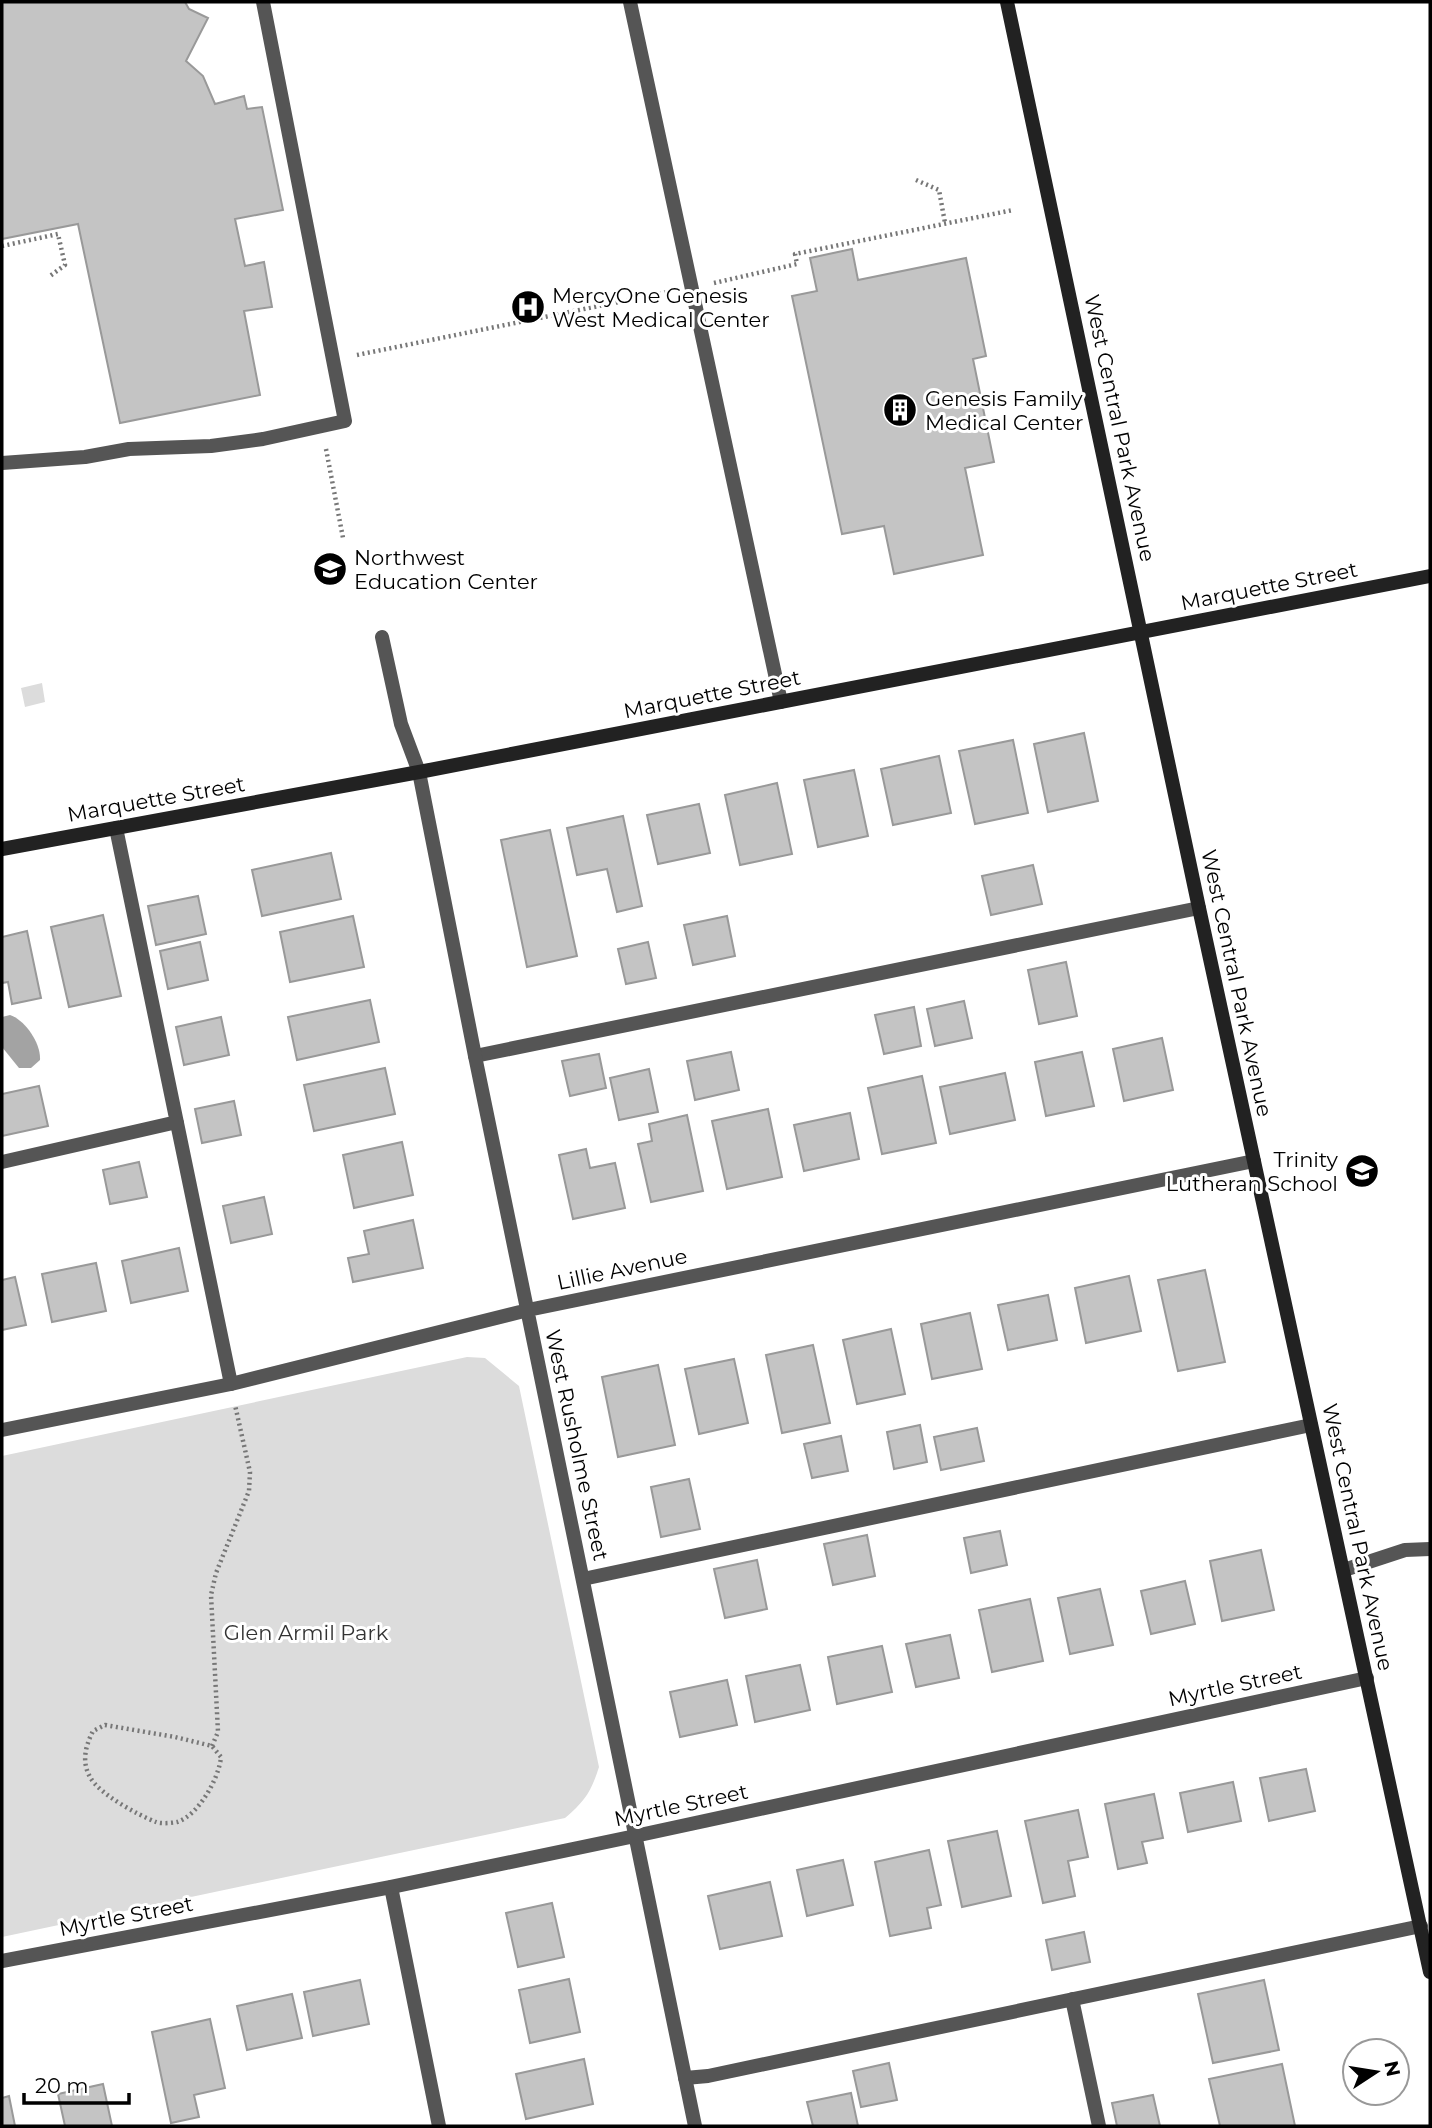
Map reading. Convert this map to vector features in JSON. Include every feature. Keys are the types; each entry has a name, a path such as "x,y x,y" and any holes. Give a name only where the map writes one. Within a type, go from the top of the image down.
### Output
{"main road":[{"name":"West Central Park Avenue","path":"1007,2 1199,908 1430,1972"},
{"name":"Marquette Street","path":"2,849 419,772 1430,576"}],"street":[{"path":"2,463 85,457 129,449 211,446 262,439 345,421 263,2"},
{"path":"629,2 781,702"},
{"name":"West Rusholme Street","path":"382,637 401,724 419,772 695,2126"},
{"path":"116,828 231,1384"},
{"path":"475,1056 1199,908"},
{"path":"2,1162 177,1122"},
{"name":"Lillie Avenue","path":"2,1430 231,1384 528,1310 1254,1161"},
{"path":"583,1578 1311,1425"},
{"path":"1343,1570 1405,1550 1430,1549"},
{"name":"Myrtle Street","path":"2,1961 391,1887 1367,1678"},
{"path":"391,1887 439,2126"},
{"path":"685,2078 708,2076 1421,1926"},
{"path":"1072,1999 1099,2126"}],"path":[{"path":"916,180 939,190 945,223"},
{"path":"333,359 690,288 797,264 795,254 1013,210"},
{"path":"2,246 58,234 65,265 50,276"},
{"path":"321,426 343,538"},
{"path":"212,1746 218,1732 211,1595 216,1573 249,1491 250,1472 231,1384"},
{"path":"105,1725 212,1746 221,1757 220,1772 198,1807 178,1821 158,1823 104,1794 89,1776 84,1749 93,1731 105,1725"}],"green space":[{"path":"42,683 45,702 25,707 21,688"},
{"name":"Glen Armil Park","path":"467,1357 485,1358 519,1386 599,1767 590,1790 582,1801 565,1818 2,1937 2,1456"}],"shaded area":[{"path":"10,1015 26,1027 38,1046 40,1060 31,1068 19,1068 2,1047 2,1017"}],"building":[{"path":"2,2 185,2 189,9 208,18 186,61 203,76 215,104 244,96 247,109 262,107 283,210 235,219 245,266 264,262 272,307 244,311 260,395 120,423 78,224 2,239"},
{"name":"Genesis Family Medical Center","path":"852,249 858,280 966,258 986,356 973,359 994,462 965,468 983,555 894,574 884,526 842,534 792,296 817,291 810,258"},
{"path":"1084,733 1098,801 1048,812 1034,744"},
{"path":"1013,740 1028,813 975,824 959,751"},
{"path":"939,756 951,813 893,825 881,769"},
{"path":"854,770 868,836 818,847 804,780"},
{"path":"777,783 792,854 740,865 725,795"},
{"path":"699,804 710,853 658,864 647,815"},
{"path":"623,816 642,906 617,912 607,869 577,875 567,828"},
{"path":"550,830 577,956 527,967 501,840"},
{"path":"331,853 341,899 262,916 252,870"},
{"path":"1033,865 1042,904 991,915 982,876"},
{"path":"198,896 206,934 156,945 148,906"},
{"path":"103,915 121,996 69,1007 51,927"},
{"path":"353,916 364,967 290,982 280,932"},
{"path":"727,916 735,956 693,965 684,925"},
{"path":"27,931 41,998 12,1004 8,982 2,983 2,937"},
{"path":"200,942 208,980 168,989 160,951"},
{"path":"648,942 656,978 626,984 618,949"},
{"path":"1066,962 1077,1016 1039,1024 1028,970"},
{"path":"370,1000 379,1042 297,1060 288,1017"},
{"path":"964,1001 972,1038 935,1046 927,1009"},
{"path":"914,1007 921,1046 884,1054 875,1015"},
{"path":"221,1017 229,1055 184,1065 176,1027"},
{"path":"1162,1038 1173,1090 1124,1101 1113,1049"},
{"path":"731,1052 739,1090 695,1100 687,1061"},
{"path":"1082,1052 1094,1106 1046,1116 1035,1062"},
{"path":"599,1054 606,1088 570,1096 562,1061"},
{"path":"385,1068 395,1114 314,1131 304,1085"},
{"path":"649,1069 658,1112 619,1120 610,1078"},
{"path":"1005,1073 1015,1120 950,1134 940,1087"},
{"path":"922,1076 936,1143 882,1154 868,1088"},
{"path":"39,1086 48,1126 2,1136 2,1094"},
{"path":"234,1101 241,1135 202,1143 195,1109"},
{"path":"768,1109 782,1177 727,1189 712,1121"},
{"path":"850,1113 859,1159 804,1171 794,1125"},
{"path":"687,1115 703,1191 651,1202 638,1144 652,1141 649,1124"},
{"path":"402,1142 413,1195 354,1208 343,1155"},
{"path":"586,1149 590,1168 615,1163 625,1208 573,1219 559,1155"},
{"path":"139,1162 147,1197 110,1204 103,1170"},
{"path":"264,1197 272,1234 231,1243 223,1206"},
{"path":"413,1220 423,1268 353,1282 348,1258 369,1254 364,1231"},
{"path":"179,1248 188,1291 131,1303 122,1261"},
{"path":"96,1263 106,1311 52,1322 42,1274"},
{"path":"1205,1270 1225,1362 1178,1371 1158,1280"},
{"path":"1129,1276 1141,1331 1086,1343 1075,1288"},
{"path":"15,1277 26,1325 2,1330 2,1280"},
{"path":"1048,1295 1057,1340 1008,1350 998,1305"},
{"path":"970,1313 982,1369 932,1379 921,1324"},
{"path":"891,1329 905,1394 857,1404 843,1340"},
{"path":"813,1345 830,1423 782,1433 766,1355"},
{"path":"734,1359 748,1423 699,1434 685,1369"},
{"path":"658,1365 675,1445 618,1457 602,1377"},
{"path":"920,1425 927,1462 894,1469 887,1432"},
{"path":"977,1428 984,1461 941,1470 934,1437"},
{"path":"841,1436 848,1471 812,1478 804,1444"},
{"path":"689,1479 700,1529 661,1537 651,1487"},
{"path":"1000,1531 1007,1565 971,1573 964,1538"},
{"path":"867,1535 875,1576 833,1585 824,1544"},
{"path":"1261,1550 1274,1610 1222,1621 1210,1561"},
{"path":"757,1560 767,1609 725,1618 714,1569"},
{"path":"1185,1581 1195,1624 1151,1634 1141,1591"},
{"path":"1100,1589 1113,1645 1070,1654 1058,1598"},
{"path":"1030,1599 1043,1661 992,1672 979,1610"},
{"path":"950,1635 959,1678 916,1687 906,1644"},
{"path":"882,1646 892,1692 837,1704 828,1657"},
{"path":"800,1665 810,1710 755,1722 746,1676"},
{"path":"727,1680 737,1725 680,1737 670,1692"},
{"path":"1306,1769 1315,1811 1269,1821 1260,1778"},
{"path":"1233,1782 1241,1821 1188,1832 1180,1793"},
{"path":"1154,1794 1163,1838 1142,1842 1147,1863 1118,1869 1105,1804"},
{"path":"1078,1810 1088,1857 1068,1861 1075,1896 1043,1903 1025,1821"},
{"path":"997,1831 1011,1896 962,1907 948,1841"},
{"path":"929,1850 941,1905 927,1908 931,1928 890,1936 875,1862"},
{"path":"843,1860 853,1905 807,1916 797,1870"},
{"path":"770,1882 782,1936 720,1949 708,1896"},
{"path":"552,1903 564,1957 518,1967 506,1913"},
{"path":"1084,1932 1090,1962 1052,1970 1046,1940"},
{"path":"569,1979 580,2032 530,2043 519,1990"},
{"path":"360,1980 369,2024 313,2036 304,1992"},
{"path":"1264,1980 1279,2050 1213,2063 1198,1994"},
{"path":"292,1994 302,2038 247,2050 237,2006"},
{"path":"210,2019 225,2088 194,2095 199,2117 171,2123 152,2032"},
{"path":"584,2059 593,2104 526,2119 516,2074"},
{"path":"889,2063 897,2100 861,2107 853,2071"},
{"path":"1282,2064 1295,2126 1220,2126 1209,2079"},
{"path":"103,2084 112,2126 65,2126 58,2094"},
{"path":"851,2093 858,2126 813,2126 807,2102"},
{"path":"1153,2095 1160,2126 1117,2126 1112,2103"},
{"path":"9,2096 15,2126 2,2126 2,2098"}],"place":[{"name":"MercyOne Genesis West Medical Center","path":"528,307"},
{"name":"Genesis Family Medical Center","path":"900,410"},
{"name":"Northwest Education Center","path":"330,569"},
{"name":"Trinity Lutheran School","path":"1362,1171"}]}
